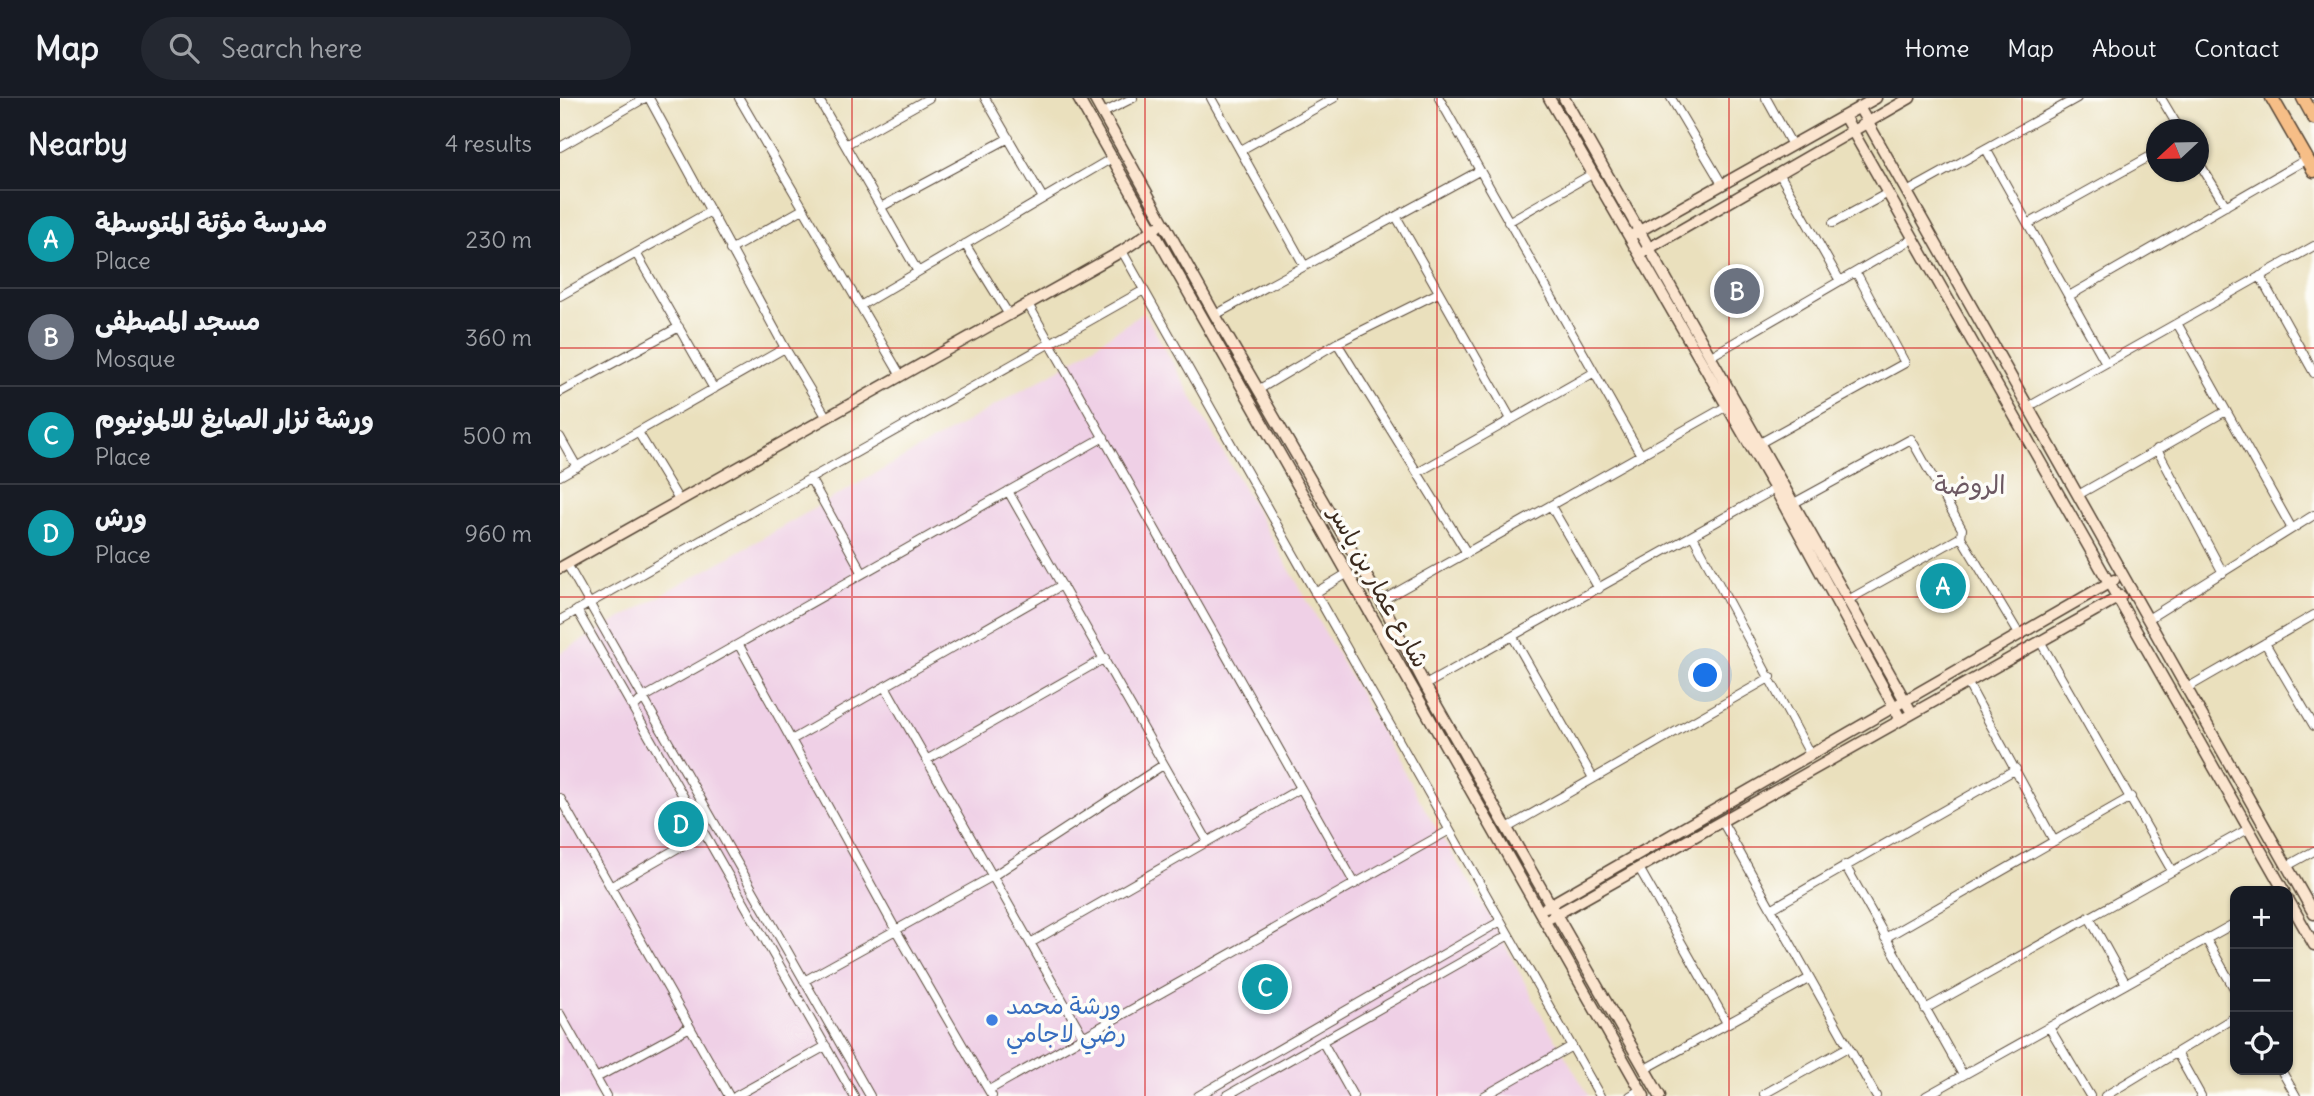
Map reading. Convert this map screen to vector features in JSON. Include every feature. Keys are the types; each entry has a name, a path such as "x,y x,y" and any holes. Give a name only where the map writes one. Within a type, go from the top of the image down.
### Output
{"main road":[{"path":"2272,98 2314,171"},
{"path":"2303,98 2314,118"}],"street":[{"path":"560,148 647,98 785,348 827,418"},
{"path":"739,98 901,376"},
{"path":"818,98 918,272"},
{"path":"845,145 929,98"},
{"path":"985,98 1043,198"},
{"name":"شارع عمار بن ياسر","path":"1078,98 1642,1093"},
{"name":"شارع عمار بن ياسر","path":"1094,98 1660,1096"},
{"path":"1103,113 1133,98"},
{"path":"1211,98 1304,265"},
{"path":"1241,150 1334,98"},
{"path":"1439,98 1641,455"},
{"path":"1549,98 1774,489 1901,720"},
{"path":"1564,98 1912,713"},
{"path":"1671,98 1722,184"},
{"path":"1766,98 1792,145"},
{"path":"1628,237 1876,98"},
{"path":"1637,254 1910,98"},
{"path":"1907,192 1986,149 2059,102 2077,98"},
{"path":"2161,98 2173,119"},
{"path":"1859,107 2314,914"},
{"path":"1844,116 2281,886"},
{"path":"881,207 1009,138"},
{"path":"1986,149 2106,363"},
{"path":"860,306 1112,158"},
{"path":"2028,224 2146,159"},
{"path":"2069,296 2307,159"},
{"path":"1215,315 1479,171"},
{"path":"1779,173 1840,281"},
{"path":"1508,222 1592,174"},
{"path":"2209,178 2226,206"},
{"path":"1833,223 1888,192"},
{"path":"730,250 803,209"},
{"path":"560,296 709,212"},
{"path":"1397,218 1511,419"},
{"path":"854,1096 704,833 636,703 589,603 563,566 1122,251 1165,222"},
{"path":"1711,356 1914,238"},
{"path":"965,244 1009,315"},
{"path":"2028,407 2314,246"},
{"path":"1122,251 1600,1096"},
{"path":"636,253 713,389"},
{"path":"1760,443 1905,362 1856,272"},
{"path":"2260,276 2314,373"},
{"path":"560,620 1144,290"},
{"path":"1258,390 1337,343 1438,293"},
{"path":"1028,304 1355,884"},
{"path":"2177,323 2291,527"},
{"path":"560,392 679,327"},
{"path":"1337,343 1467,553"},
{"path":"560,476 785,348"},
{"path":"1419,472 1594,373"},
{"path":"1381,601 1727,406"},
{"path":"2078,495 2226,411"},
{"path":"638,432 679,500"},
{"path":"560,437 577,467"},
{"path":"636,703 862,572 1104,437"},
{"path":"1794,503 1911,439 1962,529 1961,537 2019,634"},
{"path":"2157,449 2223,573"},
{"path":"810,478 862,572"},
{"path":"1425,685 1774,489"},
{"path":"1008,491 1207,840"},
{"path":"1551,506 1598,589"},
{"path":"2147,619 2314,515"},
{"path":"1693,536 1810,754"},
{"path":"1848,600 1961,537"},
{"path":"1315,593 1348,573"},
{"path":"1541,916 1810,754 2123,575"},
{"path":"793,739 1062,585"},
{"path":"1553,909 1639,868 2131,590"},
{"path":"578,610 804,981 870,1096"},
{"path":"2187,688 2314,615"},
{"path":"1513,637 1593,778"},
{"path":"2040,641 2172,871"},
{"path":"2265,643 2311,716 2314,726"},
{"path":"739,645 897,932 991,1093 1448,831"},
{"path":"928,759 1105,658"},
{"path":"1507,828 1771,677"},
{"path":"1967,682 2054,841"},
{"path":"885,686 1084,1038"},
{"path":"804,981 897,932 993,876 1163,765"},
{"path":"1771,909 2016,769"},
{"path":"1032,942 1301,788"},
{"path":"560,797 729,1096"},
{"path":"1885,938 2131,797"},
{"path":"1722,821 1876,1096"},
{"path":"1925,1009 2248,829"},
{"path":"610,887 704,833"},
{"path":"2287,866 2314,851"},
{"path":"1845,865 1963,1075"},
{"path":"1639,868 1727,1023"},
{"path":"2293,907 2314,945"},
{"path":"2089,917 2126,984"},
{"path":"1198,1096 1212,1093 1222,1082 1501,921"},
{"path":"1927,1096 2230,926"},
{"path":"1222,1082 1228,1095 1509,935"},
{"path":"2206,939 2230,981"},
{"path":"1644,1069 1810,978"},
{"path":"560,1014 606,1096"},
{"path":"2105,1096 2230,1020"},
{"path":"596,1078 690,1027"},
{"path":"2049,1027 2090,1096"},
{"path":"1322,1041 1353,1096"},
{"path":"736,1096 826,1046"},
{"path":"1484,1096 1572,1046"},
{"path":"1763,1095 1848,1047"},
{"path":"2177,1053 2201,1096"},
{"path":"2284,1075 2296,1096"},
{"path":"1630,1096 1642,1093"}],"shaded area":[{"path":"1144,312 1429,816 1491,918 1548,1027 1589,1096 560,1096 560,653 1063,367"}],"place":[{"name":"مسجد المصطفى","path":"1737,291"},
{"name":"مدرسة مؤتة المتوسطة","path":"1943,586"},
{"name":"ورش","path":"681,824"},
{"name":"ورشة نزار الصايغ للالمونيوم","path":"1265,987"},
{"name":"ورشة محمد رضي لاجامي","path":"992,1020"}],"district":[{"name":"الروضة","path":"1970,485"}]}
